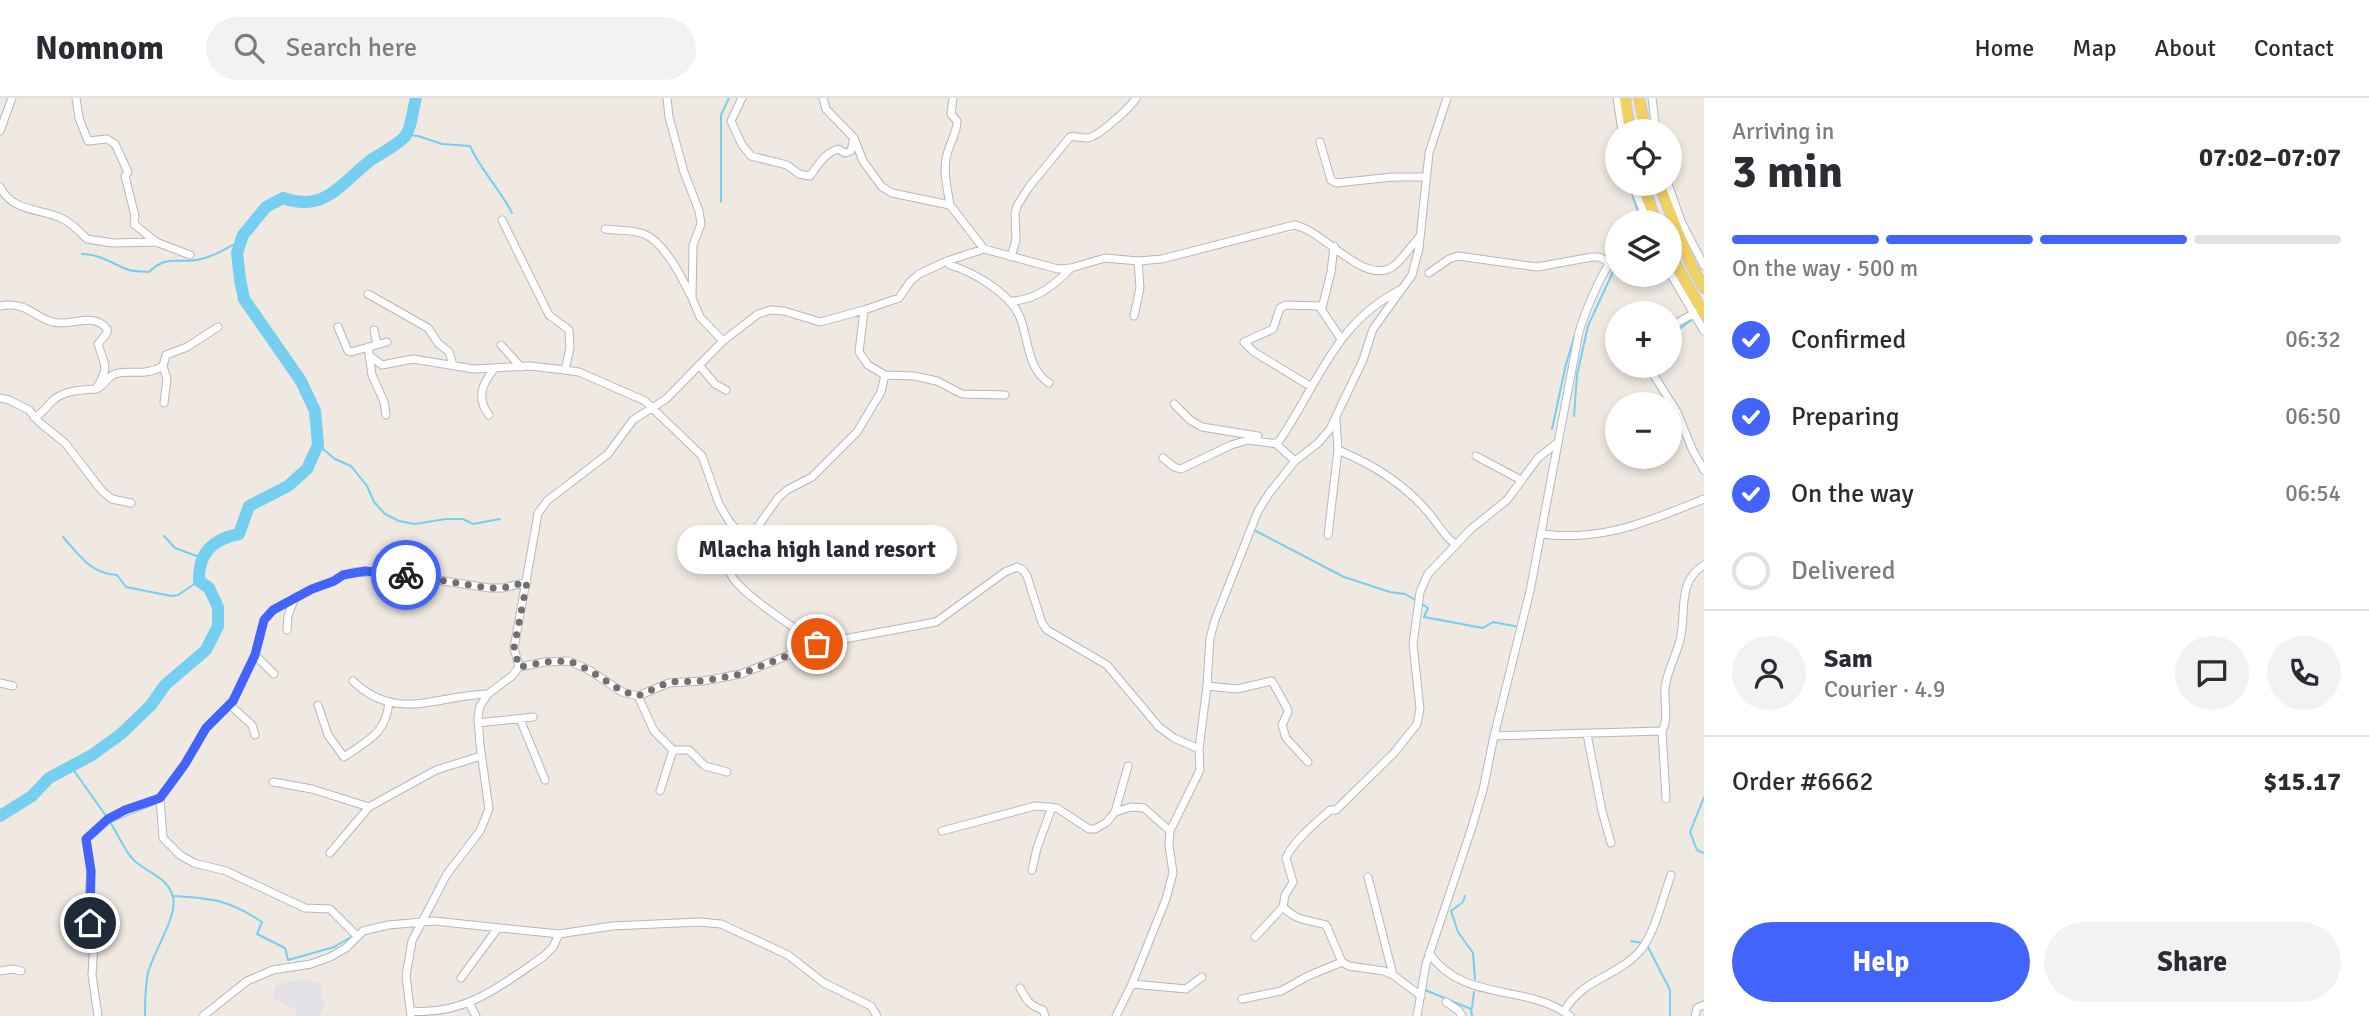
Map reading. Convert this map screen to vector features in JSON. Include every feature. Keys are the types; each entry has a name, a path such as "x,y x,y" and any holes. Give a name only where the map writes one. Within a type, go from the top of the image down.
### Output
{"main road":[{"path":"1625,98 1628,119"},
{"path":"1639,98 1643,119"},
{"path":"1682,235 1700,263 1704,288"},
{"path":"1682,278 1699,312"}],"street":[{"path":"0,131 12,98"},
{"path":"76,98 79,118 88,141 107,139 115,144 128,172 125,176 135,216 134,225 156,243"},
{"path":"667,98 669,117 701,224 693,245 692,298"},
{"path":"742,98 731,121 746,152 768,162 787,165 799,174 810,176 833,151 838,149 845,153 851,150 854,138"},
{"path":"823,98 826,108 854,138 863,160 886,190 950,205"},
{"path":"953,98 951,114 957,121 957,127 945,163 950,205 984,249"},
{"path":"1011,257 1016,240 1017,206 1048,163 1070,137 1086,138 1097,135 1129,108 1136,98"},
{"path":"1116,1016 1132,984 1172,883 1170,831 1200,770 1199,749 1211,633 1258,511 1295,461 1323,438 1336,420 1363,360 1373,329 1403,289 1417,260 1429,153 1447,98"},
{"path":"1617,98 1620,119"},
{"path":"1652,98 1655,119"},
{"path":"1320,142 1331,180 1336,184 1393,177 1426,177"},
{"path":"0,187 4,195 16,204 61,218 87,239 113,243 156,243 190,255"},
{"path":"502,220 549,315 569,330 570,348 565,370"},
{"path":"519,667 514,648 536,525 542,507 575,477 612,450 633,420 653,409 680,386 723,341 758,314 771,310 784,311 820,322 864,310 900,298 919,274 984,249 1044,267 1071,268 1105,258 1138,261 1188,253 1288,225 1309,229 1365,269 1381,272 1395,265 1420,236"},
{"path":"606,229 647,236 671,260 700,317 723,341"},
{"path":"1334,246 1322,308 1341,339"},
{"path":"1429,273 1458,256 1533,267 1592,257 1605,261"},
{"path":"1134,316 1140,288 1138,261"},
{"path":"950,265 964,269 989,284 1009,301 1018,314 1028,351 1042,379 1049,383"},
{"path":"1009,301 1022,301 1034,296 1071,268"},
{"path":"1417,1016 1430,953 1472,831 1530,591 1583,317 1605,270"},
{"path":"1680,287 1699,312 1704,331"},
{"path":"1277,444 1341,339 1365,313 1403,289"},
{"path":"368,295 428,328 438,343 449,352 453,365"},
{"path":"0,306 10,304 30,309 55,323 87,320 102,323 107,332 98,344 106,366 96,389"},
{"path":"1310,386 1254,352 1244,342 1273,329 1283,306 1322,308"},
{"path":"864,310 859,352 868,365 885,375 926,378 947,385 962,394 1005,395"},
{"path":"1682,321 1699,312"},
{"path":"164,403 167,379 163,366 166,355 187,347 218,327"},
{"path":"338,327 348,351 387,342"},
{"path":"374,330 377,344"},
{"path":"501,345 521,367"},
{"path":"368,347 372,375 384,402 386,415"},
{"path":"370,356 382,365 413,359 474,369 521,367 579,372 637,397 702,456 719,504 745,540"},
{"path":"699,365 715,384 726,390"},
{"path":"34,417 40,415 58,397 75,391 96,389 105,385 116,373 150,372 163,366"},
{"path":"489,415 481,401 482,390 494,369"},
{"path":"817,644 749,595 732,579 731,566 745,540 778,498 812,477 833,454 849,443 864,424 881,392 885,375"},
{"path":"1656,378 1677,412 1704,471"},
{"path":"0,398 27,408 65,443 102,491 112,499 131,503"},
{"path":"1174,404 1190,420 1202,426 1260,436 1277,444 1295,461"},
{"path":"1328,536 1338,450 1336,420"},
{"path":"1163,458 1181,469 1231,444 1248,440 1277,444"},
{"path":"1255,937 1283,907 1285,895 1293,882 1286,858 1289,852 1329,811 1336,810 1371,777 1418,724 1420,709 1413,644 1420,592 1428,574 1455,544 1507,500 1538,458 1557,443"},
{"path":"1338,450 1366,461 1396,482 1426,510 1445,536 1455,544"},
{"path":"1476,456 1521,480"},
{"path":"1542,534 1573,536 1622,530 1704,499"},
{"path":"1666,799 1662,731 1666,723 1665,686 1680,640 1686,585 1690,576 1704,565"},
{"path":"559,934 544,956 498,987 468,1003 438,1012 411,1013 406,976 412,941 447,874 480,831 488,814 489,802 478,723 480,706 488,694 512,676 519,667 569,661 622,691 638,696 669,682 703,681 741,674 817,644 936,622 1005,572 1017,567 1027,576 1042,623 1047,630 1107,665 1159,727 1174,738 1199,749"},
{"path":"98,1016 92,975 94,946 89,911 91,871 86,839 108,819 160,798 185,764 206,728 230,705 255,655 264,620 273,610 343,575 365,571 489,588 503,588 527,582"},
{"path":"287,629 288,616 295,597"},
{"path":"255,655 274,674"},
{"path":"353,681 363,691 389,703 419,705 488,694"},
{"path":"1207,686 1237,690 1272,681 1287,708 1282,725 1286,738 1308,762"},
{"path":"0,683 13,686"},
{"path":"638,696 654,731 673,750 689,750 705,766 726,772"},
{"path":"317,705 328,735 344,757 375,736 383,727 389,703"},
{"path":"230,705 252,725 255,735"},
{"path":"478,723 533,717"},
{"path":"520,719 545,780"},
{"path":"1494,736 1662,731"},
{"path":"1587,734 1611,843"},
{"path":"660,791 673,750"},
{"path":"330,853 369,807 436,770 481,756"},
{"path":"942,831 1019,808 1035,806 1062,810 1089,829 1096,830 1107,822 1115,811 1128,766"},
{"path":"273,782 313,789 369,807"},
{"path":"160,798 163,838 185,858 231,873 302,907 330,909 357,936"},
{"path":"1032,870 1052,807"},
{"path":"1115,811 1131,807 1144,808 1170,831"},
{"path":"1430,953 1436,962 1462,982 1478,988 1514,993 1567,1013 1573,997 1588,984 1625,964 1640,950 1649,935 1671,875"},
{"path":"1368,877 1393,975"},
{"path":"1283,907 1302,921 1326,925 1342,962"},
{"path":"203,1016 247,981 273,970 321,961 342,951 357,936 372,929 421,921 559,934 612,926 699,922 721,924 788,955 824,983 871,1006 877,1016"},
{"path":"461,978 498,928"},
{"path":"1242,999 1281,991 1342,962 1393,975 1421,996"},
{"path":"0,971 21,971"},
{"path":"1132,984 1186,989 1202,977"},
{"path":"1020,988 1031,1007 1043,1010 1045,1016"},
{"path":"1446,1002 1462,1016"},
{"path":"468,1003 476,1016"},
{"path":"1695,1016 1697,1008 1704,1004"}],"shaded area":[{"path":"301,979 320,984 324,1006 320,1016 297,1016 296,1010 272,998 276,985"}],"waterway":[{"path":"0,816 32,796 49,778 92,755 121,734 151,705 165,685 206,650 218,626 218,607 209,588 199,581 204,555 215,544 239,534 249,506 288,486 307,469 318,445 315,411 301,381 244,299 237,253 243,235 266,207 283,198 298,202 321,199 400,141 408,131 416,98"},
{"path":"721,202 721,115 729,98"},
{"path":"406,135 442,144 470,146 512,213"},
{"path":"1633,196 1637,210"},
{"path":"82,254 99,257 128,270 149,272 168,261 206,258 241,241"},
{"path":"1574,416 1577,375 1588,326 1606,287"},
{"path":"1682,327 1694,318"},
{"path":"1552,429 1566,364 1578,325"},
{"path":"318,445 335,459 351,466 367,486 374,502 385,514 399,521 415,524 463,519 473,524 500,519"},
{"path":"1256,531 1344,577 1390,592 1405,594 1417,601"},
{"path":"164,536 175,548 202,558"},
{"path":"63,537 86,562 100,571 117,575 126,587 171,596 178,595 199,581"},
{"path":"1422,604 1428,608 1424,617 1483,628 1493,622 1519,627"},
{"path":"70,765 106,816"},
{"path":"1704,797 1690,832 1697,850 1704,853"},
{"path":"109,820 135,862 166,883 173,897 172,914 148,973 145,1016"},
{"path":"173,896 220,902 240,909 262,922 257,934 285,948 288,960 334,947 351,937"},
{"path":"1465,896 1463,902 1451,911 1458,932 1473,953 1475,979"},
{"path":"1631,941 1643,943"},
{"path":"1648,947 1670,990 1670,1016"},
{"path":"1425,990 1471,1009 1472,1016"},
{"path":"1472,1008 1474,992"}],"way so far":[{"path":"406,575 489,588 503,588 527,582 514,648 519,667 569,661 579,664 630,695 638,696 669,682 703,681 741,674 817,644"}],"place":[{"name":"Mlacha high land resort","path":"817,644"}],"route":[{"path":"90,923 91,871 86,839 108,819 160,798 185,764 206,728 233,701 258,648 264,620 273,610 312,589 354,572 406,575"}]}
